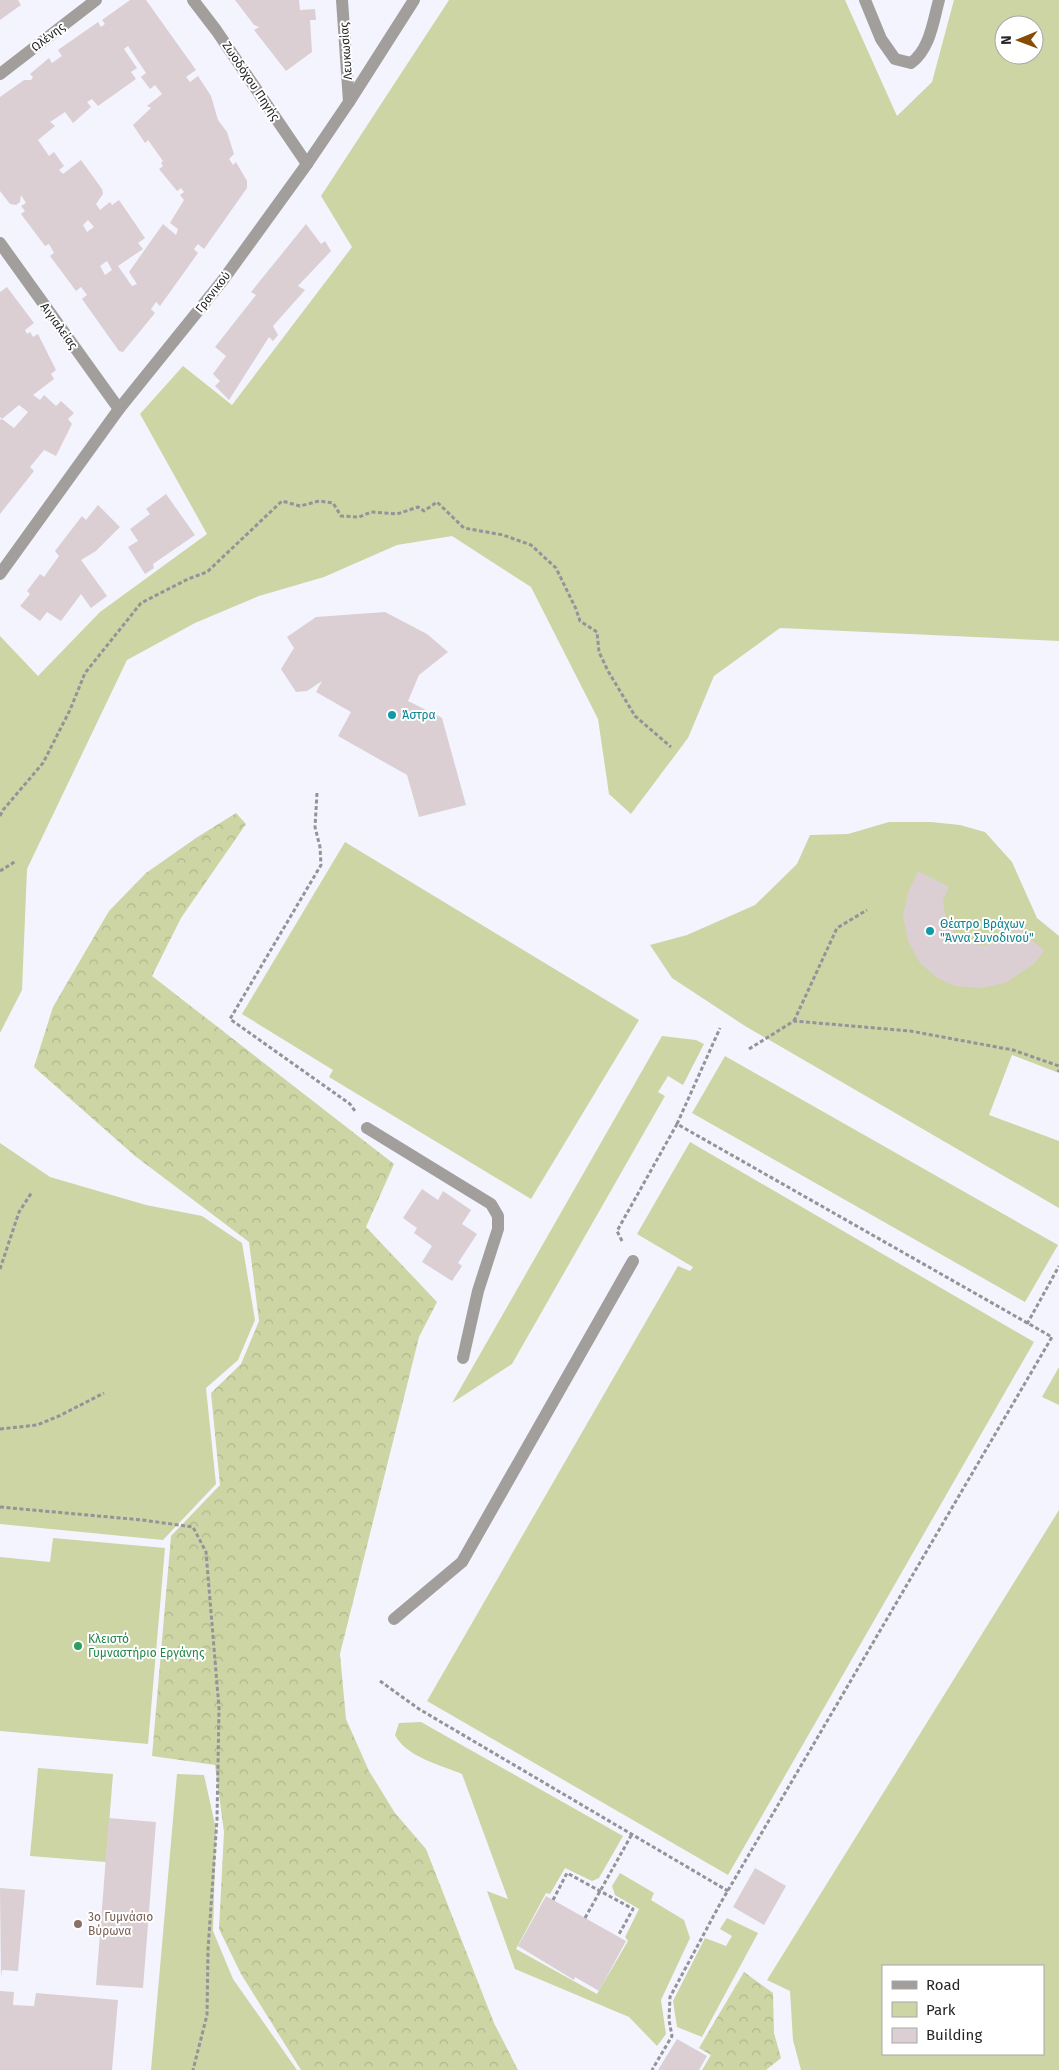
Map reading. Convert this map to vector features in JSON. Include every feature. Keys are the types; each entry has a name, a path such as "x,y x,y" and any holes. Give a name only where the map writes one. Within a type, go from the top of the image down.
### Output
{"street":[{"name":"Ωλένης","path":"0,74 96,0"},
{"name":"Ζωοδόχου Πηγής","path":"193,0 216,30 307,164"},
{"name":"Λευκωσίας","path":"342,0 349,102"},
{"name":"Γρανικού","path":"0,574 119,409 223,280 307,164 414,0"},
{"path":"865,0 880,39 895,59 911,63 919,57 927,43 939,0"},
{"name":"Αιγιαλείας","path":"0,243 119,409"},
{"path":"367,1128 491,1204 498,1216 498,1229 478,1291 463,1358"},
{"path":"394,1620 462,1562 633,1261"}],"path":[{"path":"0,816 43,763 70,710 86,673 141,603 188,579 207,572 282,501 300,506 319,502 334,503 341,516 359,517 371,512 397,514 418,507 424,511 437,502 464,528 503,535 531,545 556,568 576,609 580,622 597,632 600,652 608,671 636,716 671,747"},
{"path":"317,793 315,827 320,847 321,865 230,1018 350,1104 367,1128"},
{"path":"0,871 16,861"},
{"path":"749,1049 794,1021 837,928 867,910"},
{"path":"794,1021 910,1031 1013,1050 1059,1069"},
{"path":"633,1261 617,1231 677,1124 720,1028"},
{"path":"652,2070 672,2036 669,2020 670,1996 728,1891 1052,1337 677,1124"},
{"path":"0,1270 19,1212 32,1192"},
{"path":"1027,1324 1059,1266"},
{"path":"0,1429 37,1425 104,1393"},
{"path":"0,1508 142,1520 194,1527 206,1552 219,1708 217,1810 208,1950 207,2014 193,2070"},
{"path":"380,1681 419,1709 728,1891"},
{"path":"585,1918 632,1834"},
{"path":"553,1900 568,1873 633,1909 618,1936"}],"green space":[{"path":"449,0 845,0 897,116 932,82 954,0 1059,0 1059,641 780,628 714,676 688,738 631,814 609,794 598,719 531,587 452,536 397,545 324,577 259,596 195,623 127,660 27,869 22,990 0,1033 0,636 38,676 100,612 207,534 140,414 183,366 232,405 352,247 321,196"},
{"path":"236,813 246,824 181,918 152,976 394,1164 366,1227 437,1302 419,1337 340,1654 346,1719 369,1771 395,1813 426,1849 494,2023 518,2070 301,2070 241,1974 219,1929 224,1832 215,1765 152,1756 171,1536 220,1485 211,1393 241,1364 259,1321 249,1242 135,1156 34,1067 53,1007 109,911 146,873"},
{"path":"889,822 931,822 960,825 985,832 1012,862 1037,918 1059,936 1059,1073 1012,1055 989,1115 1059,1141 1059,1208 745,1026 672,978 650,945 687,935 755,905 797,864 810,835 848,834"},
{"path":"345,842 639,1020 531,1199 329,1077 333,1070 242,1014"},
{"path":"662,1036 696,1040 704,1044 683,1085 668,1076 658,1092 665,1096 512,1364 452,1403"},
{"path":"725,1056 1058,1245 1025,1302 692,1113"},
{"path":"690,1142 1034,1342 728,1875 427,1701 678,1266 690,1271 693,1267 637,1234"},
{"path":"0,1143 50,1177 146,1205 202,1216 242,1243 255,1320 238,1360 206,1388 216,1484 163,1540 0,1524"},
{"path":"1059,1367 1059,1405 1042,1397"},
{"path":"1059,1510 1059,2070 801,2070 793,2040 790,1991 767,1980"},
{"name":"Κλειστό Γυμναστήριο Εργάνης","path":"53,1538 165,1548 148,1744 0,1731 0,1557 50,1562"},
{"path":"421,1722 623,1836 599,1878 592,1881 565,1868 550,1894 546,1893 516,1949 597,1994 628,1941 625,1937 639,1909 615,1895 612,1886 620,1873 654,1893 651,1900 684,1920 690,1938 661,2000 666,2034 657,2046 629,2017 515,1969 487,1891 508,1899 462,1774 415,1755 400,1743 395,1735 399,1723"},
{"path":"38,1768 113,1774 106,1862 30,1856"},
{"path":"177,1774 204,1775 216,1829 213,1931 233,1979 297,2070 151,2070"},
{"path":"727,1918 758,1933 702,2037 677,2027 673,2001 705,1938 726,1946 732,1936 720,1929"},
{"path":"744,1972 773,1993 774,2033 781,2058 766,2070 702,2070 711,2055 699,2048"}],"building":[{"path":"0,0 18,0 21,5 0,20"},
{"path":"130,0 146,0 196,70 186,77 190,82 198,76 211,96 218,120 227,132 234,154 229,159 233,165 236,162 247,181 247,188 204,249 198,244 194,249 198,253 160,306 156,302 151,309 155,313 123,352 119,351 82,299 87,295 81,287 76,291 50,256 54,253 49,244 45,246 21,214 25,211 21,206 26,203 21,195 20,202 16,205 10,204 0,191 0,97 24,80 31,80 33,77 30,74 49,58 52,63 62,56 58,50 98,22 101,27 105,24 102,20","holes":["128,46 146,73 141,77 150,89 155,85 162,94 147,106 151,108 133,125 145,143 148,140 163,161 161,163 163,166 159,169 177,191 181,188 184,192 180,195 184,200 170,223 178,229 176,235 163,224 129,272 137,284 132,286 118,266 143,249 138,243 145,238 119,200 112,205 110,202 100,210 96,204 103,194 102,189 81,160 63,174 59,170 64,166 54,152 49,156 38,140 55,126 50,122 65,112 73,123 91,107 87,102 92,99 98,106 136,79 131,72 137,68 124,49","88,220 94,227 87,232 83,225","107,261 112,270 105,275 100,266"]},
{"path":"235,0 299,0 300,10 315,9 316,20 310,20 312,52 286,71 254,30 259,27 254,25"},
{"path":"306,224 321,244 325,241 331,251 298,286 305,290 273,326 278,335 273,341 269,337 229,400 215,386 220,381 213,374 226,356 215,347 256,295 251,292"},
{"path":"7,287 34,323 25,330 27,334 30,332 33,337 38,334 56,370 51,374 54,379 33,395 40,400 44,395 56,406 61,401 74,413 68,419 72,424 56,456 44,450 30,467 34,471 0,514 0,420 2,419 0,417 0,292","holes":["19,405 28,412 14,428 2,419"]},
{"path":"166,494 195,535 153,564 154,568 145,574 128,547 138,541 130,529 150,514 146,509"},
{"path":"98,505 120,527 96,551 81,560 107,596 91,608 81,594 61,621 47,612 40,621 20,606 30,594 27,591 40,574 44,577 59,556 55,551 82,516 86,520"},
{"name":"Άστρα","path":"385,612 427,634 448,652 419,675 408,701 442,718 466,805 419,817 407,775 338,736 351,712 316,692 322,681 307,691 296,692 281,669 294,648 287,637 316,617"},
{"name":"Θέατρο Βράχων \"Άννα Συνοδινού\"","path":"918,871 949,887 943,900 945,914 949,926 960,939 973,944 985,945 999,942 1010,936 1017,927 1044,951 1034,964 1005,983 981,988 955,986 936,977 920,963 908,941 903,915 908,893"},
{"path":"422,1189 438,1200 443,1191 471,1210 462,1224 477,1234 458,1263 462,1266 452,1281 422,1262 432,1246 414,1233 417,1228 403,1218"},
{"path":"109,1818 156,1822 143,1988 96,1985"},
{"path":"755,1868 786,1886 764,1925 733,1907"},
{"path":"0,1888 25,1890 18,1971 2,1970 1,1977"},
{"path":"546,1896 626,1941 599,1991 575,1977 574,1980 518,1946"},
{"path":"0,1991 14,1992 13,2005 34,2006 36,1993 118,2000 112,2070 0,2070"},
{"path":"677,2039 707,2056 699,2070 658,2070"}],"place":[{"name":"Άστρα","path":"392,715"},
{"name":"Θέατρο Βράχων \"Άννα Συνοδινού\"","path":"930,931"},
{"name":"Κλειστό Γυμναστήριο Εργάνης","path":"78,1646"},
{"name":"3ο Γυμνάσιο Βύρωνα","path":"78,1924"}]}
